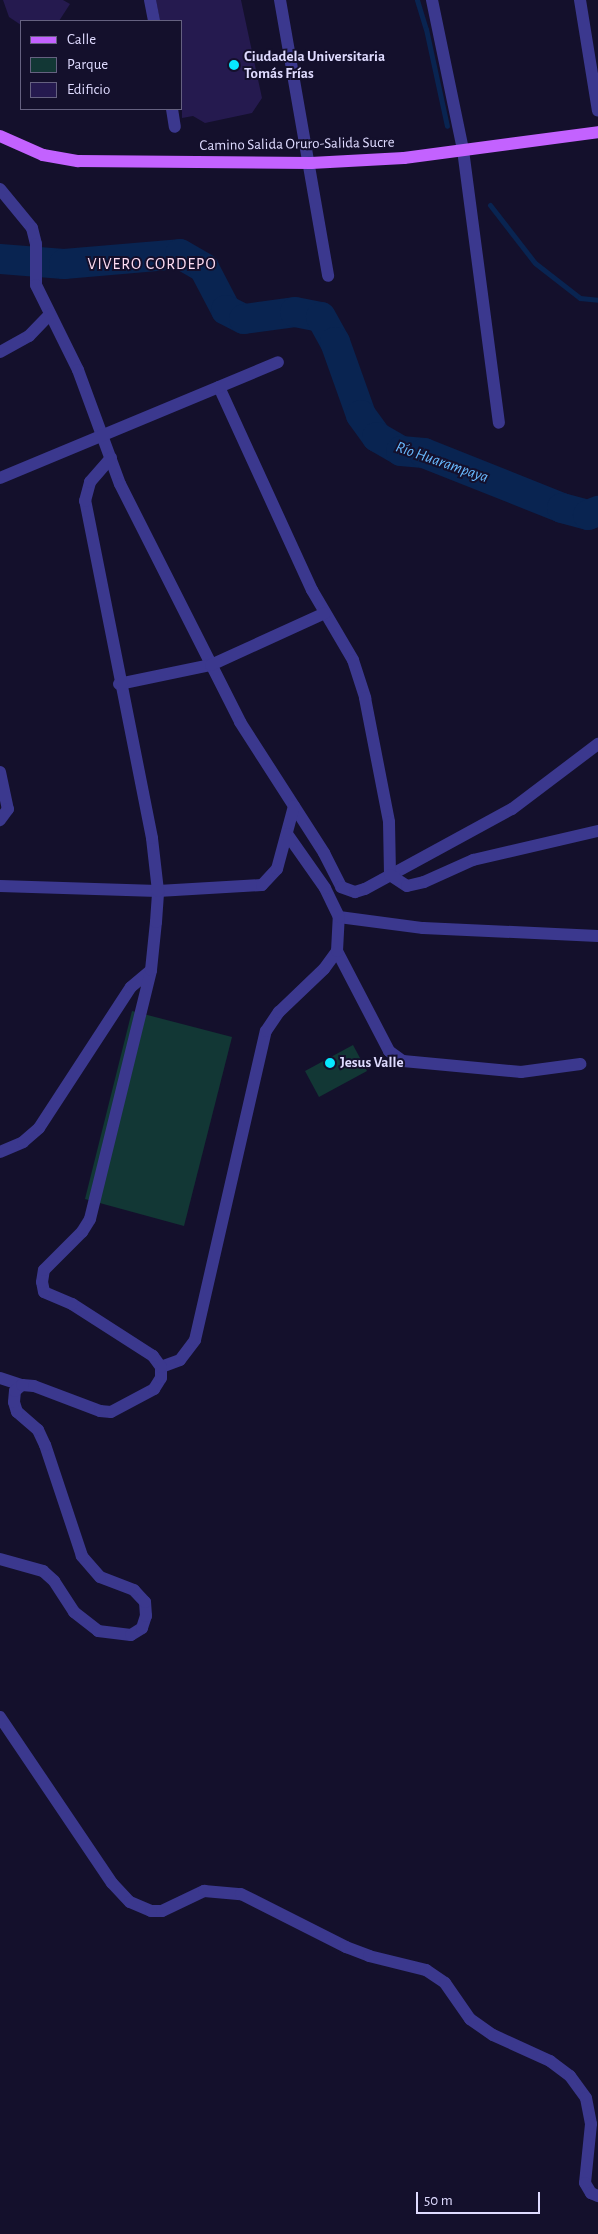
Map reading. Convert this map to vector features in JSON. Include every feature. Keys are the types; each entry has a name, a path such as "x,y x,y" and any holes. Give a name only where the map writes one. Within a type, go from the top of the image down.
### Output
{"main road":[{"name":"Camino Salida Oruro-Salida Sucre","path":"0,136 16,146 43,155 78,161 311,163 404,158 598,132"}],"street":[{"path":"150,0 154,20"},
{"path":"280,0 311,163 328,276"},
{"path":"432,0 463,150 499,424"},
{"path":"580,0 598,111"},
{"path":"172,110 175,127"},
{"path":"0,189 32,228 36,244 34,274 50,314 78,370 120,484 240,722 294,806 341,887 355,892 390,875 528,799 598,744"},
{"path":"0,352 29,336 50,314"},
{"path":"0,478 278,362"},
{"path":"219,387 312,590 354,660 365,698 389,822 390,875"},
{"path":"0,1378 22,1385 54,1390 100,1411 111,1412 154,1389 161,1378 161,1367 153,1356 72,1304 44,1292 42,1282 44,1270 82,1232 90,1219 151,970 158,891 152,838 119,684 85,501 90,482 111,458"},
{"path":"119,684 212,665 325,613"},
{"path":"0,772 8,809 0,820"},
{"path":"0,886 158,891 262,884 277,869 294,806"},
{"path":"390,875 407,886 473,860 598,831"},
{"path":"161,1367 180,1360 195,1340 266,1031 279,1012 324,970 337,951 340,917 325,888 286,834"},
{"path":"340,917 423,928 598,936"},
{"path":"337,951 389,1051 402,1061 521,1072 580,1064"},
{"path":"0,1152 23,1142 39,1128 131,987 151,970"},
{"path":"0,1559 43,1571 54,1581 74,1612 98,1630 131,1635 142,1628 146,1616 145,1602 134,1590 100,1577 82,1556 45,1445 38,1430 17,1412 15,1391 22,1385"},
{"path":"0,1717 102,1870 130,1902 151,1911 162,1911 204,1890 220,1889 241,1894 354,1950 426,1970 445,1983 470,2019 493,2035 550,2061 570,2076 586,2098 591,2124 585,2183 591,2193 598,2196"}],"green space":[{"path":"132,1011 232,1037 184,1226 85,1199"},
{"path":"353,1045 367,1071 319,1097 305,1071"}],"building":[{"path":"3,0 63,0 70,4 60,20 20,20 20,24 9,17"},
{"path":"156,0 241,0 262,98 252,113 205,123 193,116 182,118 182,20 160,20"}],"waterway":[{"path":"417,0 426,29 447,126"},
{"path":"490,205 535,263 580,298 598,300"},
{"name":"Río Huarampaya","path":"0,259 64,264 180,254 204,268 226,310 244,319 295,312 321,317 335,342 361,415 377,437 401,451 424,453 562,508 588,515 598,511"}],"place":[{"name":"Ciudadela Universitaria Tomás Frías","path":"234,65"},
{"name":"Jesus Valle","path":"330,1063"}],"district":[{"name":"VIVERO CORDEPO","path":"152,264"}]}
